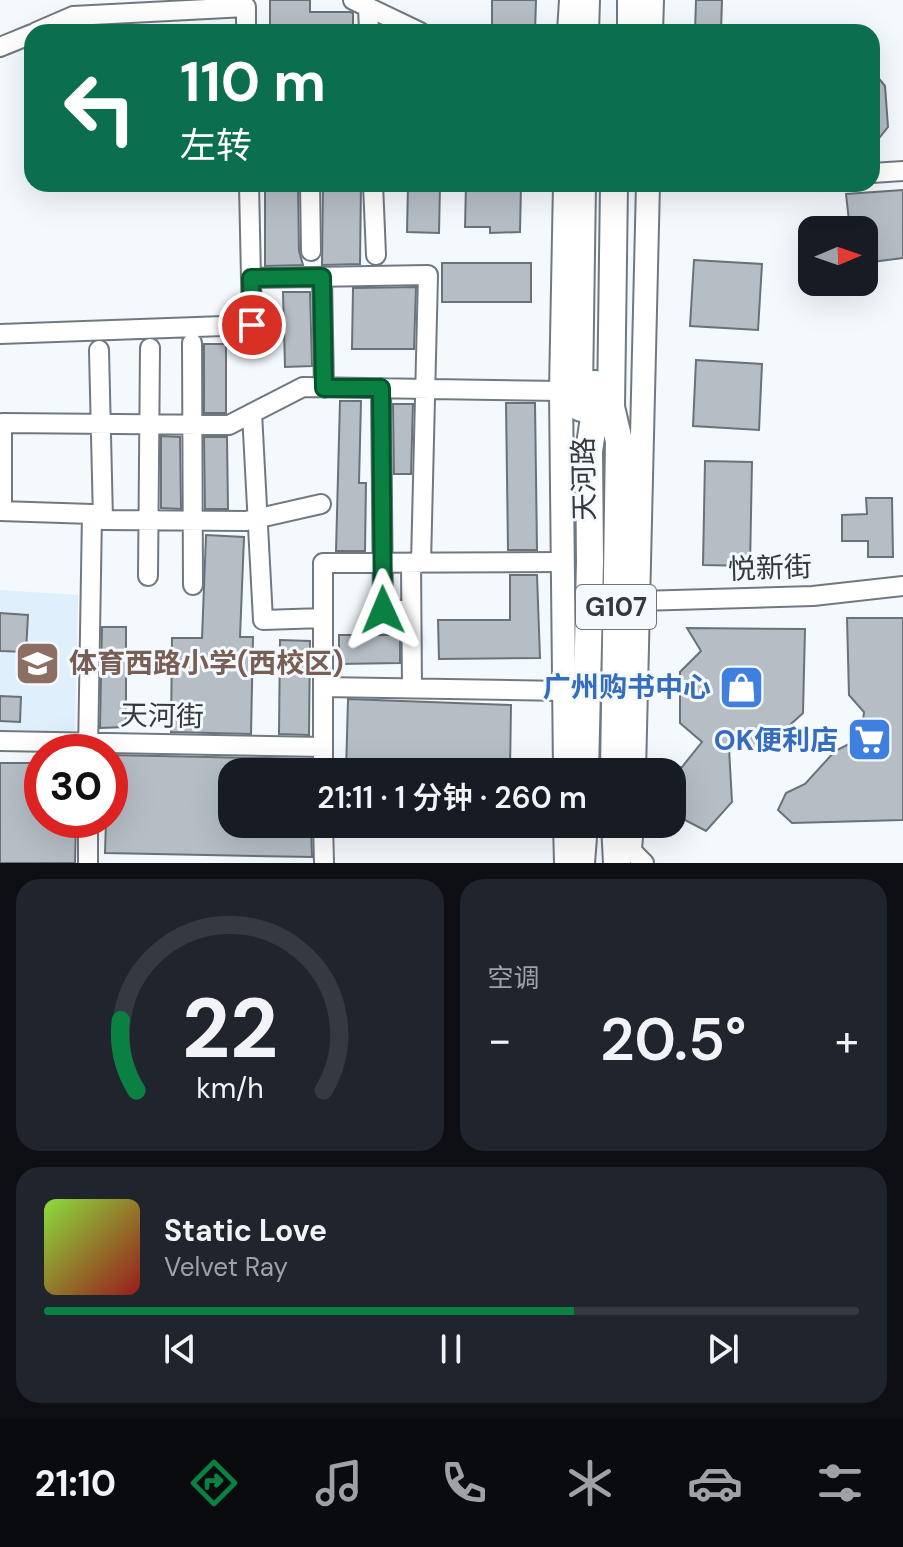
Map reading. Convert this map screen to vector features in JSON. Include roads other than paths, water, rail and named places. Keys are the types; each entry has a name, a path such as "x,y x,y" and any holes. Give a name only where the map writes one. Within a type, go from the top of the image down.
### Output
{"highway":[{"path":"585,24 586,0"},
{"path":"601,24 602,0"},
{"path":"616,24 617,0"},
{"path":"631,0 631,24"},
{"path":"582,192 570,391 589,451"},
{"name":"天河路","path":"585,758 589,451 594,418 598,192"},
{"name":"天河路","path":"614,192 611,407 619,441 614,758"},
{"path":"619,441 625,396 629,192"},
{"path":"574,838 581,863"},
{"path":"622,838 630,859"}],"main road":[{"path":"570,24 571,0"},
{"path":"651,24 652,0"},
{"path":"565,192 570,391 563,562 565,758"},
{"path":"634,758 648,192"},
{"path":"549,863 564,838"},
{"path":"566,863 569,838"},
{"path":"630,859 631,838"}],"street":[{"path":"257,0 258,24"},
{"path":"361,4 367,24"},
{"path":"361,4 403,24"},
{"path":"55,24 73,16 246,7 246,24"},
{"path":"0,47 24,37"},
{"path":"880,172 903,171"},
{"path":"0,334 252,325 249,192"},
{"path":"260,192 261,255"},
{"path":"310,192 311,251"},
{"path":"373,192 376,255"},
{"path":"251,278 428,275 416,563 411,610 412,688"},
{"path":"322,277 324,388"},
{"path":"192,343 193,585"},
{"path":"148,576 150,348"},
{"path":"99,350 103,520 246,521 321,504"},
{"path":"88,734 92,514 1,511 2,423 229,425 303,387 570,391"},
{"path":"381,388 383,610 411,610"},
{"path":"252,413 263,620 323,618"},
{"path":"323,758 323,563 563,562"},
{"name":"悦新街","path":"638,601 813,596 903,586"},
{"path":"323,687 564,691"},
{"name":"天河街","path":"0,741 24,743"},
{"name":"天河街","path":"128,747 323,747"},
{"path":"88,838 88,863"},
{"path":"323,838 324,863"},
{"path":"630,859 660,863"}],"place":[{"name":"体育西路小学(西校区)","path":"38,663"},
{"name":"广州购书中心","path":"742,687"},
{"name":"OK便利店","path":"869,740"}]}
